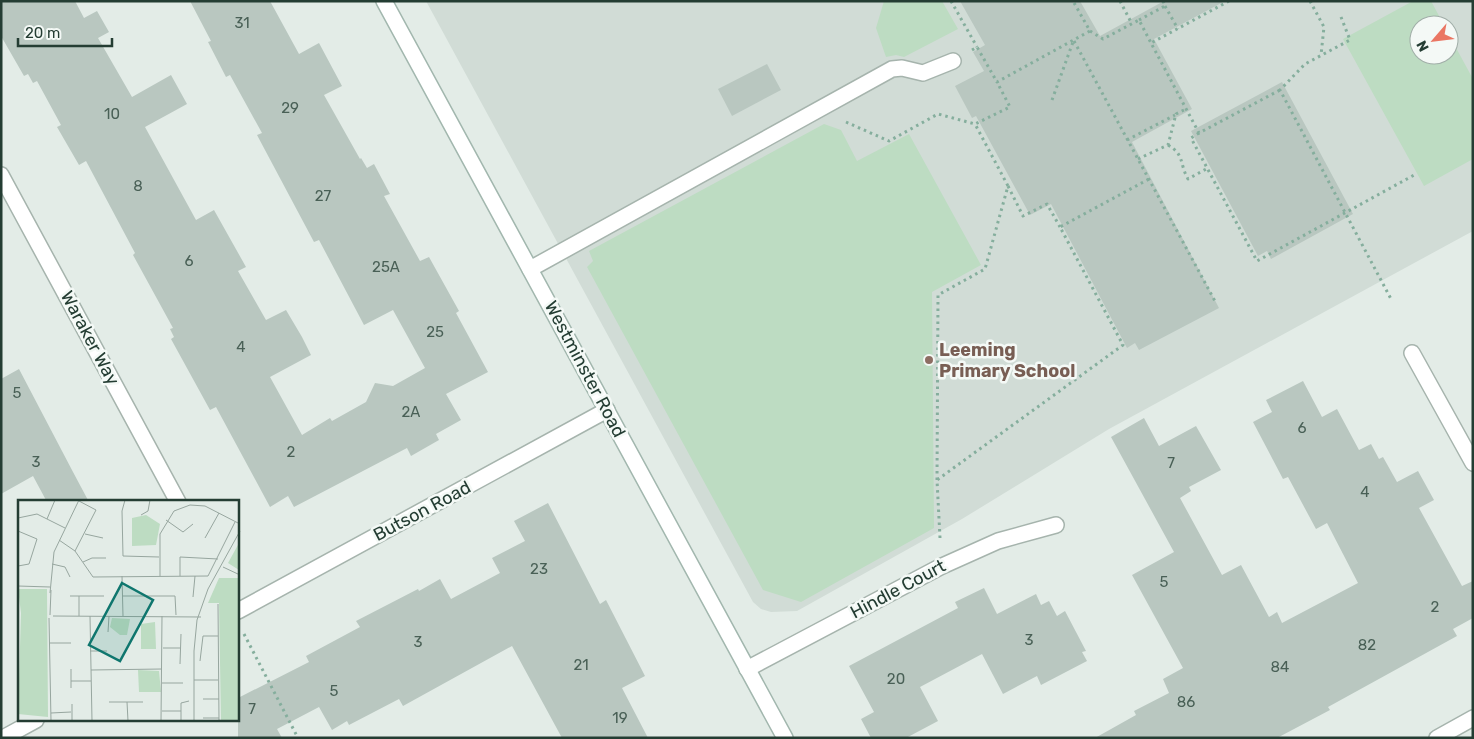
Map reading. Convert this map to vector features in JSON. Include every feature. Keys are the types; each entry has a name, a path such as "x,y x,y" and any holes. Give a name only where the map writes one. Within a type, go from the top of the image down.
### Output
{"street":[{"name":"Westminster Road","path":"384,1 785,738"},
{"path":"530,269 892,69 902,68 923,74 954,60"},
{"name":"Waraker Way","path":"1,175 177,500"},
{"path":"1412,354 1473,463"},
{"name":"Butson Road","path":"239,610 607,410"},
{"name":"Hindle Court","path":"747,669 940,566 998,540 1056,525"},
{"path":"1437,738 1473,718"},
{"path":"3,738 32,722"}],"path":[{"path":"818,110 889,141 938,114 975,124 1010,106 951,1"},
{"path":"1073,1 1090,32 1103,39 1165,6"},
{"path":"1120,1 1132,24"},
{"path":"1163,1 1178,29"},
{"path":"1151,43 1229,1"},
{"path":"1310,1 1324,27 1321,56"},
{"path":"1341,18 1350,40 1305,64 1280,90 1191,138 1257,261 1416,174"},
{"path":"1139,20 1199,134"},
{"path":"997,82 1090,32"},
{"path":"1052,100 1074,41"},
{"path":"1074,41 1216,303"},
{"path":"954,60 978,47"},
{"path":"1280,90 1391,299"},
{"path":"1127,140 1186,109"},
{"path":"1168,145 1176,114"},
{"path":"937,480 1123,345 1046,204 1023,216 975,124"},
{"path":"1138,159 1168,145"},
{"path":"1168,145 1180,153 1182,158 1181,166 1188,179 1208,168"},
{"path":"1060,227 1149,179"},
{"path":"940,538 937,480 938,295 986,270 1008,186"},
{"path":"242,629 244,638 298,738"}],"shaded area":[{"name":"Leeming Primary School","path":"426,1 1473,1 1473,231 1109,429 962,519 797,611 771,612 761,609 753,602"}],"green space":[{"path":"884,1 942,1 958,29 904,57 896,55 886,57 876,28"},
{"path":"1413,1 1431,1 1439,15 1409,15 1409,65 1459,65 1459,53 1473,79 1473,159 1424,186 1343,39"},
{"path":"824,124 841,130 857,161 909,134 981,265 932,292 934,528 801,602 763,590 587,267 593,261 589,251"}],"building":[{"path":"1,1 75,1 84,18 97,11 109,32 98,38 132,97 171,75 187,104 145,127 196,220 214,210 246,267 238,271 266,320 286,310 302,337 311,355 270,377 302,435 330,418 332,421 366,402 375,383 393,386 425,368 393,310 364,325 319,240 314,242 257,135 262,133 230,75 226,77 208,42 211,41 190,1 270,1 299,54 319,43 342,86 324,95 360,159 367,168 374,164 390,194 384,196 420,261 429,257 459,311 456,313 488,372 446,394 461,420 436,434 439,440 411,456 407,448 294,507 288,496 270,507 216,407 210,410 171,339 174,337 170,329 173,328 133,255 135,253 86,161 79,165 57,127 61,125 37,81 33,83 28,74 24,76 1,36"},
{"path":"960,1 1080,1 1100,36 1164,1 1225,1 1154,39 1192,109 1132,142 1219,308 1139,350 1135,343 1127,348 1051,204 1030,215 976,116 972,118 955,86 984,71 973,52 985,45"},
{"path":"767,64 781,90 732,116 718,89"},
{"path":"1282,82 1353,214 1271,259 1267,251 1258,256 1191,131"},
{"path":"19,369 88,500 46,500 33,476 1,494 1,379"},
{"path":"1303,381 1322,417 1337,409 1359,450 1371,444 1379,459 1383,457 1397,482 1418,471 1434,500 1419,508 1462,586 1473,581 1473,618 1453,629 1457,636 1328,707 1330,710 1277,738 1095,738 1136,715 1134,711 1169,693 1163,679 1183,668 1132,575 1174,552 1111,437 1144,418 1159,446 1196,426 1221,470 1189,487 1191,491 1180,498 1222,575 1241,565 1269,617 1277,612 1282,623 1358,583 1327,523 1316,529 1288,477 1283,479 1253,422 1272,412 1266,400"},
{"path":"548,503 600,604 606,600 645,676 622,688 648,738 562,738 512,646 403,706 399,699 349,725 347,721 332,730 319,707 277,729 282,738 238,738 239,697 309,662 306,656 360,627 356,621 440,579 451,599 500,573 492,558 525,541 514,521"},
{"path":"984,588 997,614 1036,594 1041,605 1049,601 1057,616 1065,611 1086,651 1082,652 1087,661 1041,685 1037,676 1003,694 982,654 920,687 938,721 906,738 871,738 861,719 874,712 849,666 958,608 955,602"}],"place":[{"name":"Leeming Primary School","path":"929,360"}]}
